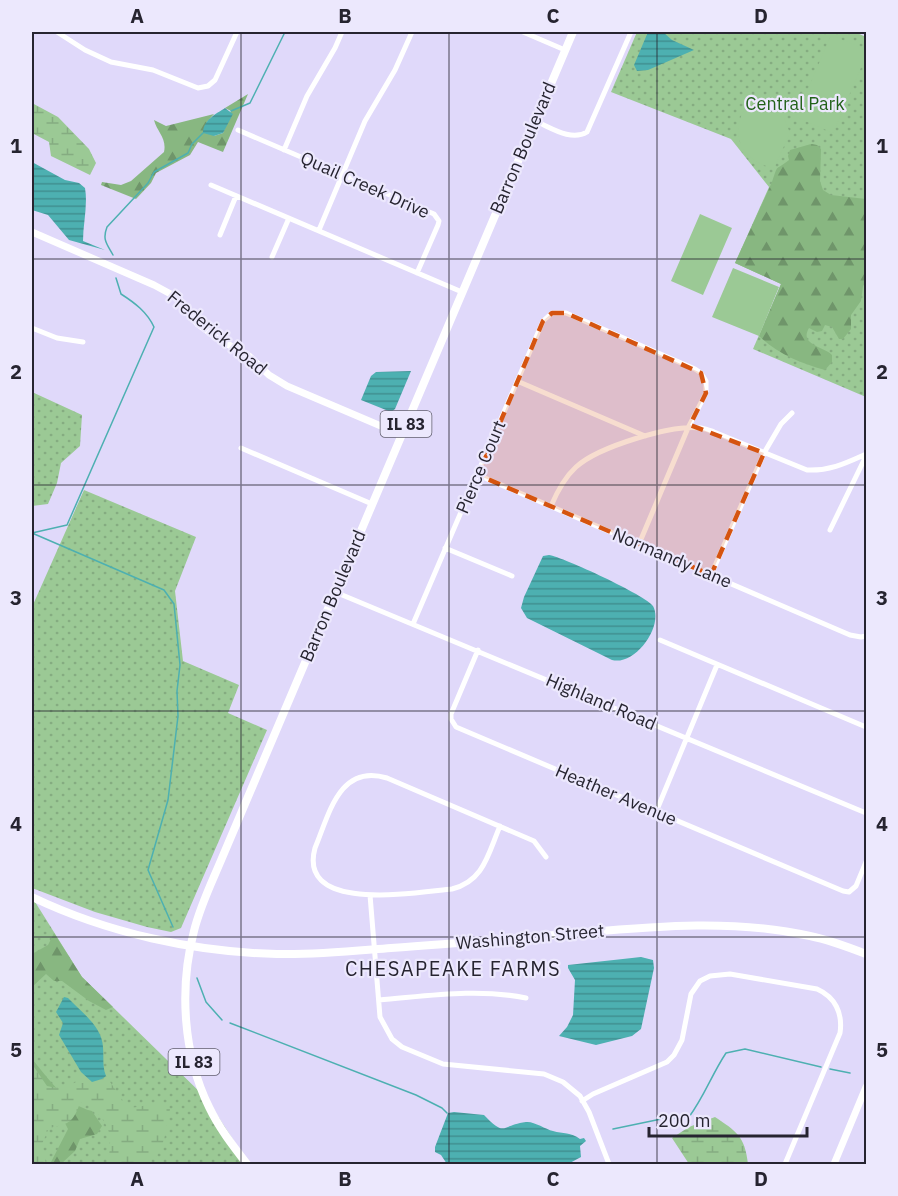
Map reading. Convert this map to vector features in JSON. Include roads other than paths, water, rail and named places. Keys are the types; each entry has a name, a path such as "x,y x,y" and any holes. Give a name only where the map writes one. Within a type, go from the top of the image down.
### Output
{"main road":[{"name":"Barron Boulevard","path":"248,1164 216,1121 197,1077 188,1039 185,1006 190,946 199,914 573,32"},
{"name":"Washington Street","path":"32,898 116,928 190,946 276,954 332,954 650,927 718,924 765,928 811,936 867,954"}],"street":[{"path":"57,32 85,50 111,62 153,70 198,88 208,86 215,80 237,32"},
{"path":"284,150 307,96 342,32"},
{"path":"319,230 365,121 395,70 412,32"},
{"path":"523,32 565,50"},
{"path":"535,122 572,136 580,136 587,132 631,32"},
{"name":"Quail Creek Drive","path":"238,130 434,214 438,218 438,225 417,273"},
{"path":"211,185 462,292"},
{"path":"220,234 236,196"},
{"path":"272,257 289,218"},
{"name":"Frederick Road","path":"32,232 154,285 178,298 198,324 220,340 249,356 269,375 287,386 402,435"},
{"name":"Pierce Court","path":"413,624 543,321 552,313 566,313 701,373 706,381 706,393 688,428"},
{"path":"32,328 57,338 83,342"},
{"path":"518,381 645,436"},
{"path":"711,575 764,453 781,424 792,413"},
{"path":"639,544 688,428"},
{"path":"551,506 564,481 576,467 588,458 645,436 688,428 700,428 714,432 807,470 836,468 867,455"},
{"path":"241,448 372,504"},
{"path":"830,530 867,455"},
{"name":"Normandy Lane","path":"478,475 850,635 867,636"},
{"path":"446,548 512,576"},
{"name":"Highland Road","path":"335,592 867,813"},
{"path":"660,640 867,726"},
{"name":"Heather Avenue","path":"478,650 452,714 451,719 456,727 843,891 853,890 867,862"},
{"path":"656,812 717,665"},
{"path":"500,826 481,871 469,884 452,889 355,895 326,885 317,875 313,861 315,848 339,793 357,775 375,774 387,778 500,826 534,841 546,857"},
{"path":"311,877 317,875"},
{"path":"370,895 379,1000 383,1025 392,1039 402,1047 443,1064 544,1074 563,1082 572,1088 589,1112 609,1164"},
{"path":"582,1101 667,1062 674,1055 682,1040 691,994 700,981 710,976 730,974 817,989 829,996 838,1010 840,1033 785,1164"},
{"path":"379,1000 472,992 526,998"},
{"path":"838,1010 845,1006"},
{"path":"834,1164 867,1087"}],"waterway":[{"path":"231,111 250,103 285,32"},
{"path":"113,255 105,239 107,227 148,183 154,172 188,153 192,144 203,133"},
{"path":"32,533 67,525 154,327 140,308 121,294 116,278"},
{"path":"32,533 164,590 174,604 180,665 177,691 178,716 168,800 148,870 173,927"},
{"path":"197,978 206,1002 222,1020"},
{"path":"230,1023 416,1095 442,1108 447,1113"},
{"path":"613,1129 666,1118 689,1117 726,1053 745,1049 821,1067"},
{"path":"830,1069 850,1073"}],"district":[{"name":"CHESAPEAKE FARMS","path":"453,969"}],"park label":[{"name":"Central Park","path":"795,104"}]}
